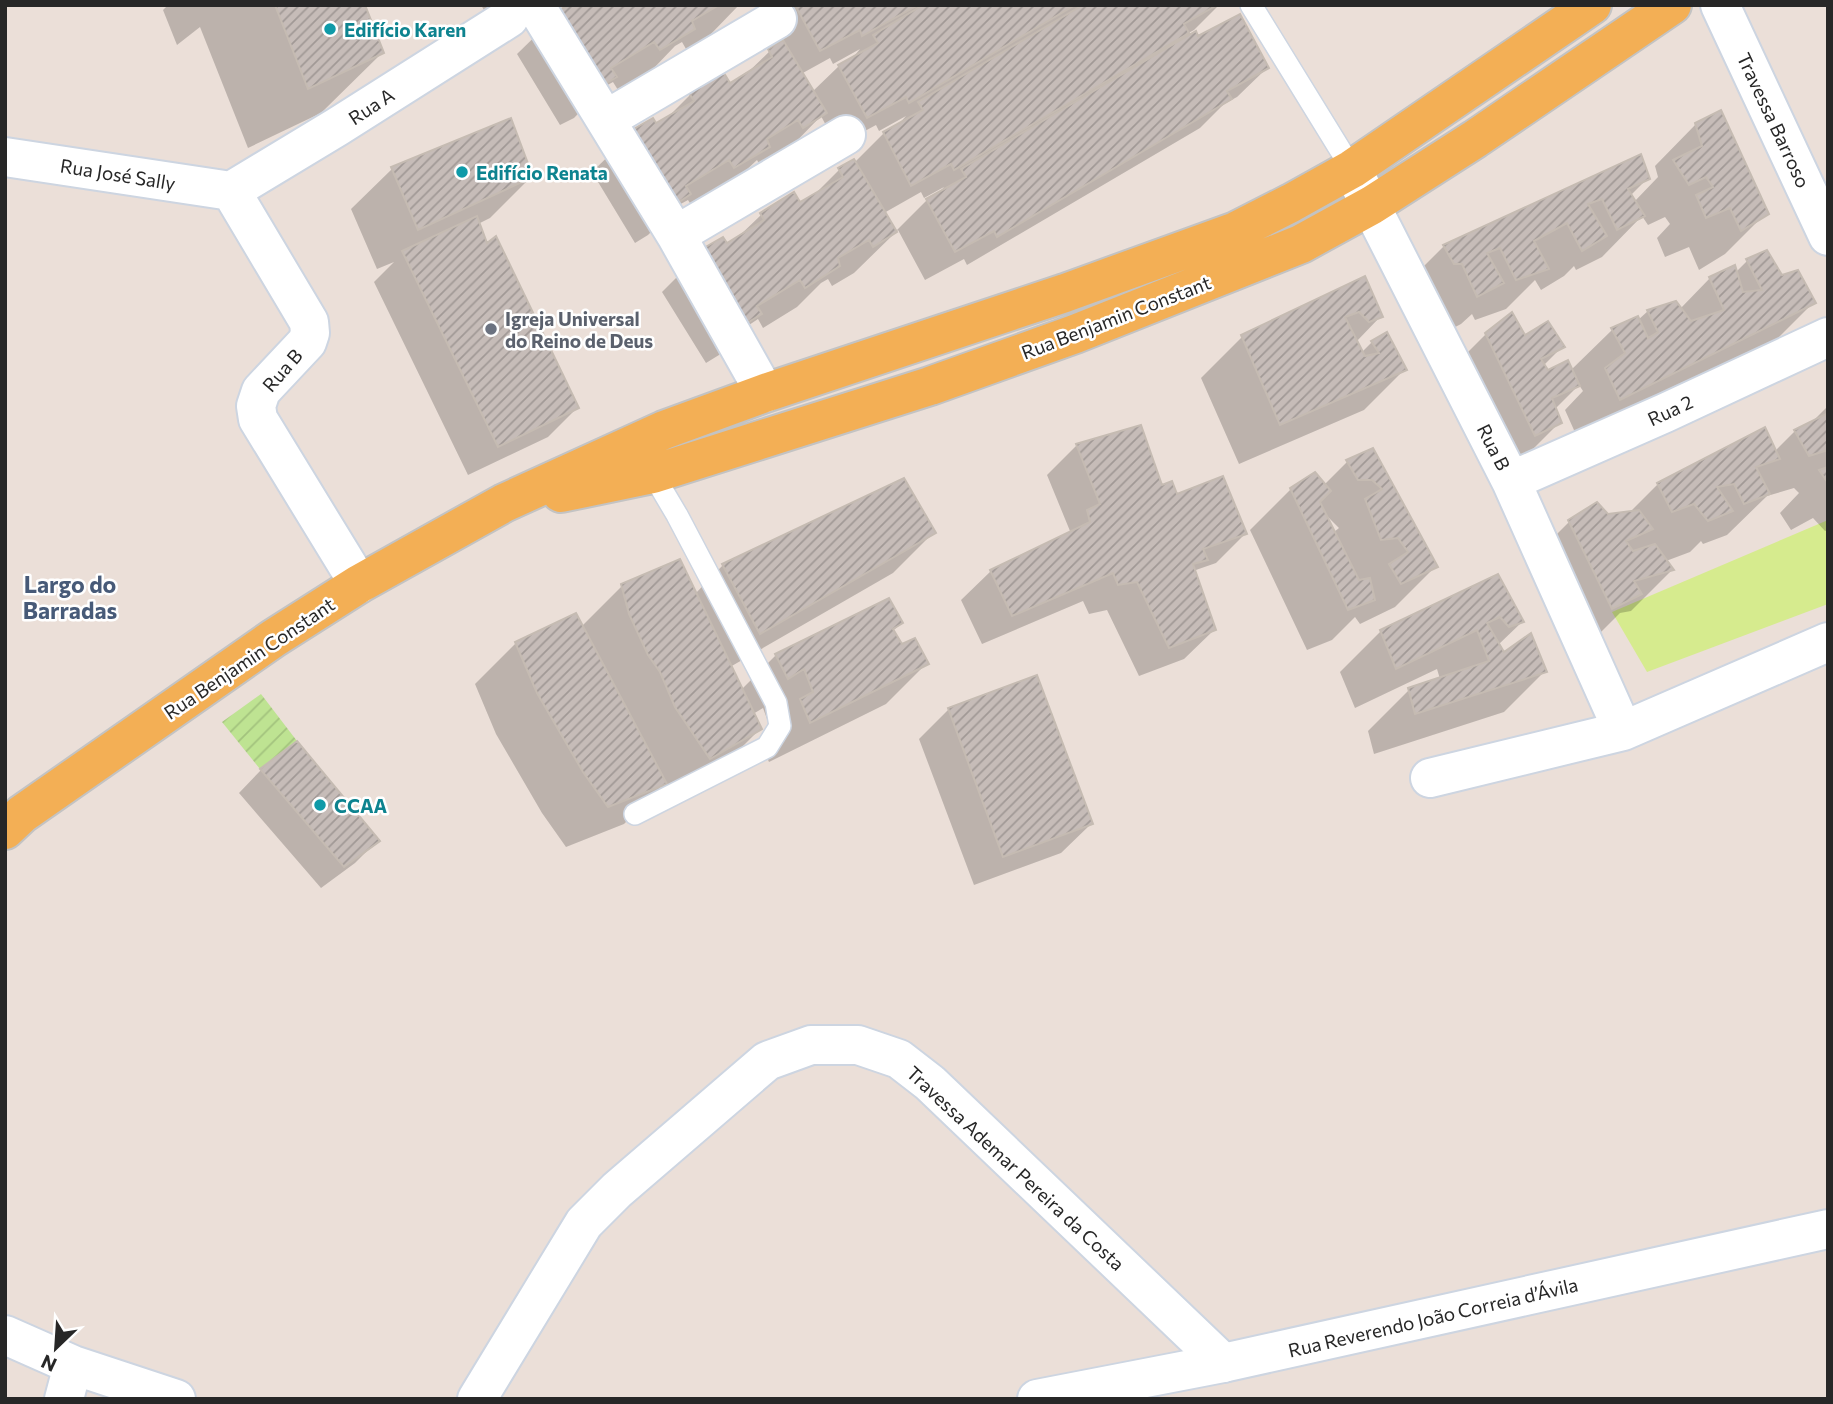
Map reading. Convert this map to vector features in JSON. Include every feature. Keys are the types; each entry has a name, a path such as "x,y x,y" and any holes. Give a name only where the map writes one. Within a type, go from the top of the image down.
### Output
{"main road":[{"name":"Rua Benjamin Constant","path":"645,458 765,393 1052,297 1236,231 1352,169 1592,5"},
{"name":"Rua Benjamin Constant","path":"5,830 22,814 274,638 359,584 504,503 645,458 930,386 1075,334 1301,244 1372,205 1475,139 1672,5"}],"street":[{"name":"Travessa Barroso","path":"1720,5 1828,236"},
{"path":"522,12 607,119 765,393"},
{"name":"Rua A","path":"231,191 522,12"},
{"path":"607,119 777,19"},
{"path":"676,235 846,135"},
{"name":"Rua José Sally","path":"5,157 231,191"},
{"name":"Rua B","path":"1352,169 1511,481 1623,731"},
{"name":"Rua B","path":"231,191 309,322 307,342 261,391 256,407 258,419 359,584"},
{"name":"Rua 2","path":"1511,481 1828,337"},
{"path":"1430,778 1623,731 1828,642"},
{"name":"Travessa Ademar Pereira da Costa","path":"477,1399 584,1223 617,1190 767,1061 811,1045 858,1045 899,1059 930,1083 1223,1363"},
{"name":"Rua Reverendo João Correia d’Ávila","path":"1037,1399 1223,1363 1828,1229"},
{"path":"5,1335 69,1382 176,1399"}],"lane":[{"path":"1251,5 1352,169"},
{"path":"635,814 767,747 780,726 776,703 645,458"}],"green space":[{"path":"1828,520 1828,604 1647,672 1612,612"},
{"path":"261,694 297,741 260,769 222,722"}],"building":[{"name":"Edifício Karen","path":"275,5 365,5 384,53 308,89"},
{"path":"568,5 719,5 692,21 695,29 660,50 654,42 611,68 617,77 601,86 556,12"},
{"path":"795,5 918,5 862,36 860,30 820,51"},
{"path":"923,5 1075,5 909,103 906,97 867,118 838,65 878,43 873,35"},
{"path":"1083,5 1217,5 1184,24 1189,33 954,170 951,164 911,186 883,132 923,110 918,102"},
{"path":"1240,14 1269,68 1227,91 1232,99 997,237 994,231 955,252 926,199 966,177 961,169 1196,31 1198,36"},
{"path":"783,40 827,113 803,128 798,120 767,139 770,147 734,168 729,160 686,186 691,194 676,204 632,130 653,118 656,123 694,101 689,93 724,73 730,83 772,57 768,49"},
{"path":"1721,110 1769,214 1741,231 1730,208 1706,218 1696,195 1713,187 1706,177 1689,185 1673,160 1702,146 1695,123"},
{"name":"Edifício Renata","path":"511,118 533,177 418,230 391,167"},
{"path":"1641,154 1650,179 1628,189 1645,216 1617,230 1602,199 1588,204 1607,236 1582,251 1567,223 1534,241 1549,269 1516,280 1500,248 1487,253 1504,283 1477,297 1462,264 1454,264 1443,245"},
{"path":"854,159 897,232 873,247 869,240 838,258 840,266 805,288 800,280 757,306 762,314 747,323 702,249 723,237 727,243 764,220 760,213 794,192 800,202 843,177 838,168"},
{"name":"Igreja Universal do Reino de Deus","path":"477,216 487,243 496,236 579,408 498,447 402,251"},
{"path":"1767,250 1782,275 1798,270 1816,303 1620,400 1605,368 1625,353 1611,328 1638,316 1648,338 1658,332 1647,310 1676,301 1691,321 1724,310 1709,277 1735,265 1743,292 1762,290 1746,259"},
{"path":"1365,276 1383,317 1369,322 1359,312 1345,317 1365,356 1379,353 1371,341 1387,332 1407,370 1280,425 1241,335"},
{"path":"1512,312 1525,335 1548,321 1565,347 1541,359 1548,370 1568,360 1580,386 1552,398 1562,423 1535,436 1485,333"},
{"path":"1828,413 1828,450 1809,456 1794,430"},
{"path":"1141,425 1162,485 1172,481 1177,494 1223,476 1247,534 1203,549 1208,560 1193,564 1216,630 1169,648 1137,582 1118,585 1113,573 1012,616 990,570 1090,522 1087,510 1100,504 1076,444"},
{"path":"1765,427 1780,459 1756,467 1770,494 1744,504 1734,484 1717,487 1733,511 1708,521 1694,504 1672,512 1657,483"},
{"path":"1373,448 1438,567 1401,584 1389,564 1408,552 1398,538 1381,540 1365,499 1382,489 1372,480 1358,480 1346,460"},
{"path":"1828,467 1828,483 1819,470"},
{"path":"1315,472 1331,491 1320,502 1359,580 1370,578 1375,600 1348,610 1290,488"},
{"path":"904,478 936,533 760,634 722,564"},
{"path":"1597,502 1608,514 1639,510 1653,529 1626,541 1633,551 1655,544 1674,570 1634,581 1642,594 1612,609 1568,520"},
{"path":"680,559 762,729 710,759 675,707 660,672 648,655 629,614 621,584"},
{"path":"1498,574 1524,622 1509,627 1500,617 1487,623 1504,652 1531,633 1547,672 1415,714 1408,688 1489,661 1477,630 1396,669 1380,630"},
{"path":"889,598 903,623 893,629 902,644 915,638 929,664 810,723 800,699 813,692 804,669 788,679 775,654"},
{"path":"576,613 667,784 608,807 583,772 537,693 515,642"},
{"path":"1037,675 1093,824 1003,857 948,708"},
{"name":"CCAA","path":"297,741 380,841 344,867 260,769"}],"place":[{"name":"Edifício Karen","path":"330,29"},
{"name":"Edifício Renata","path":"462,172"},
{"name":"Igreja Universal do Reino de Deus","path":"491,329"},
{"name":"CCAA","path":"320,805"}],"district":[{"name":"Largo do Barradas","path":"70,597"}]}
